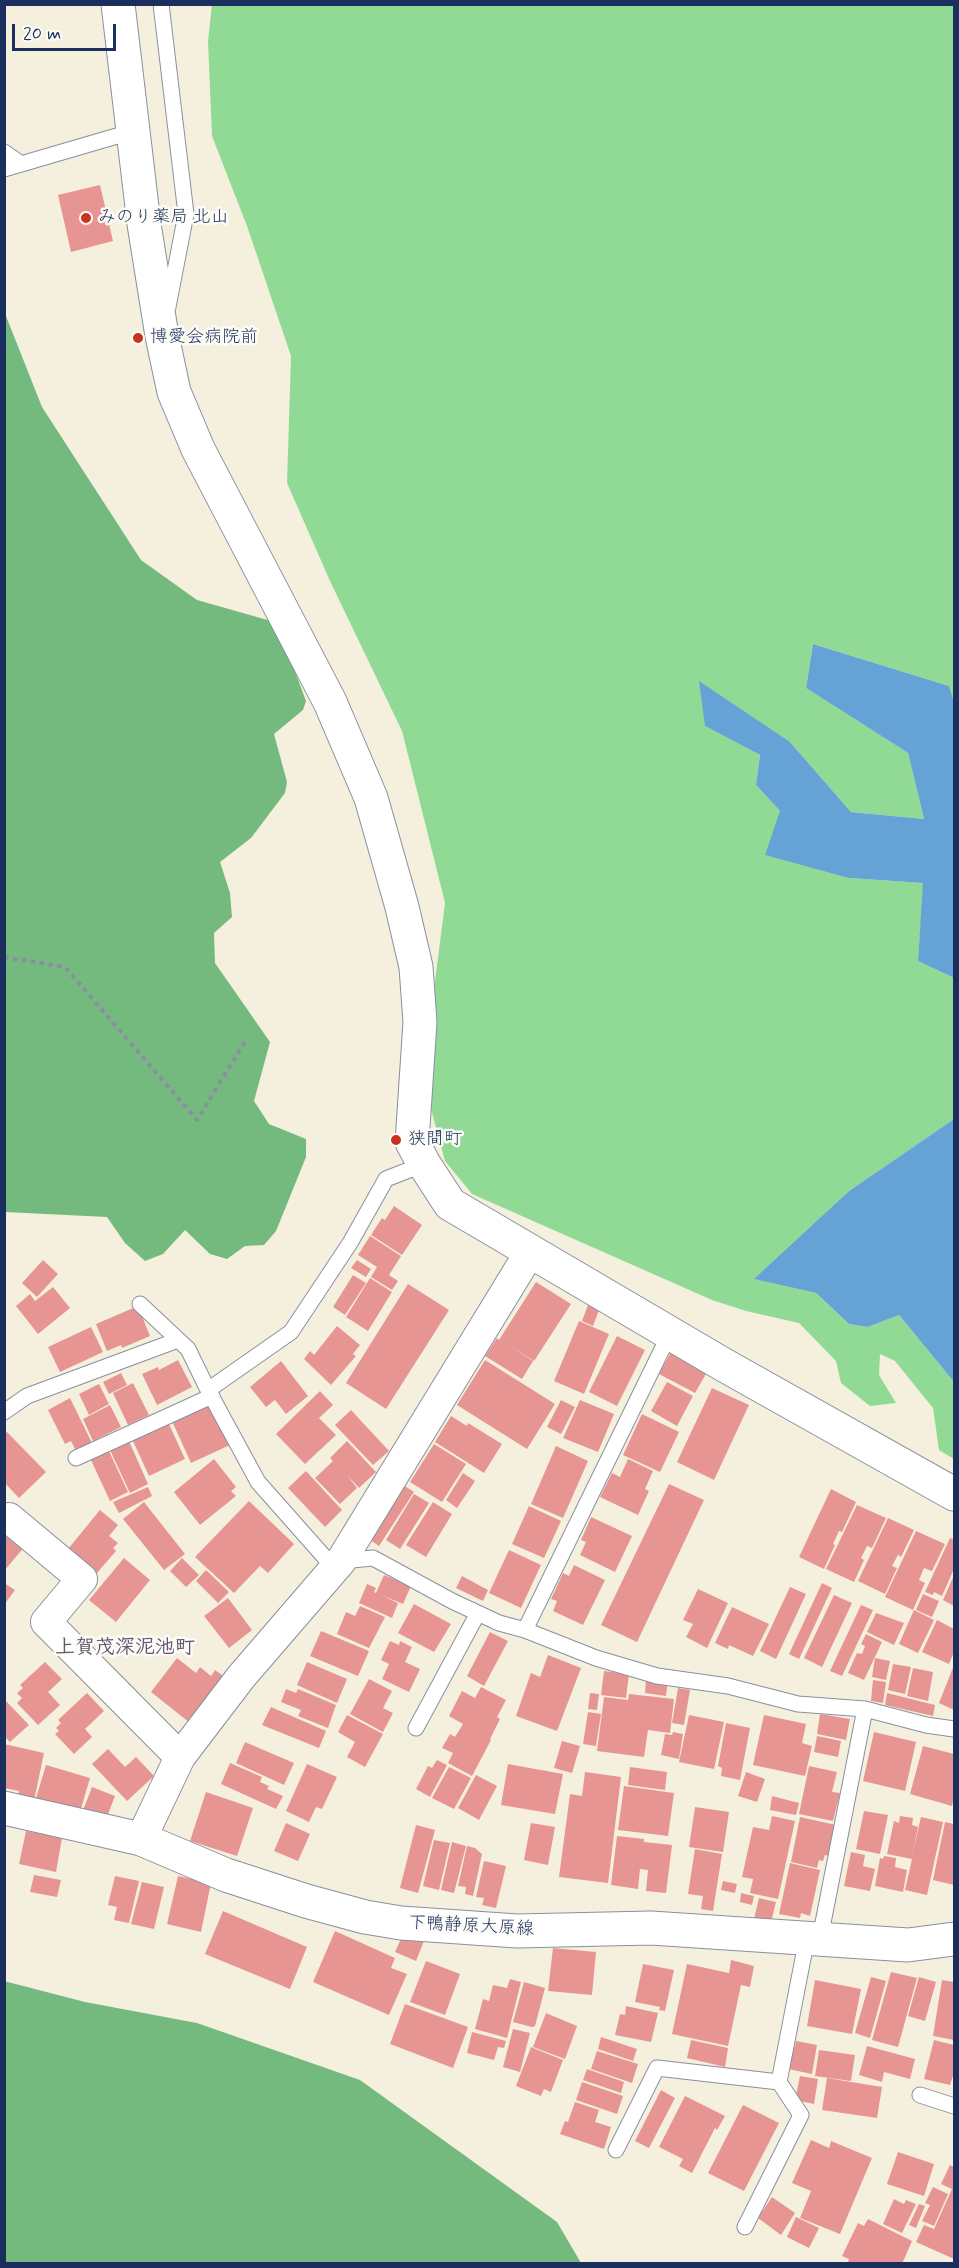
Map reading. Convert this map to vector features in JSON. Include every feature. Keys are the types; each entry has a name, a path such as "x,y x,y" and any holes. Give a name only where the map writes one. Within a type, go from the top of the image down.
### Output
{"street":[{"path":"118,4 144,224 162,336 174,392 198,450 330,702 371,798 416,966 420,1022 412,1142 424,1164 450,1204 670,1334 954,1494"},
{"path":"141,1839 180,1757 241,1677 338,1565 530,1252"},
{"path":"9,1518 82,1579 46,1622 180,1757"},
{"name":"下鴨静原大原線","path":"4,1808 141,1839 226,1875 294,1898 365,1917 401,1923 517,1931 651,1928 908,1945 954,1939"}],"lane":[{"path":"161,4 186,214 162,336"},
{"path":"4,169 134,131"},
{"path":"4,152 21,164"},
{"path":"76,1458 210,1393 291,1332 350,1243 386,1179 424,1164"},
{"path":"140,1304 188,1349 258,1482 338,1565 374,1558 499,1623 525,1630 596,1658 657,1676 728,1686 798,1704 864,1709 926,1725 954,1729"},
{"path":"525,1630 670,1334"},
{"path":"4,1412 27,1396 178,1340"},
{"path":"416,1728 478,1613"},
{"path":"745,2227 801,2115 779,2082 864,1709"},
{"path":"616,2150 657,2068 779,2082"},
{"path":"920,2095 954,2106"}],"path":[{"path":"4,957 65,967 197,1120 246,1040"}],"green space":[{"path":"212,4 954,5 954,701 949,686 813,644 806,688 908,753 924,819 851,812 790,742 705,726 760,755 756,785 849,878 924,883 918,961 954,978 954,1119 849,1191 755,1279 816,1293 849,1324 868,1327 899,1315 954,1382 954,1459 939,1450 933,1408 895,1361 880,1354 879,1375 896,1403 870,1406 841,1383 836,1361 799,1323 746,1311 712,1300 472,1194 445,1161 431,1109 435,981 445,903 402,731 330,581 287,483 291,356 247,226 212,136 208,41"},
{"path":"4,311 42,407 141,560 197,600 271,621 290,658 306,701 303,710 274,734 287,782 285,793 251,838 220,862 230,893 232,917 214,933 215,963 270,1042 254,1101 269,1124 306,1139 306,1157 276,1231 264,1245 245,1246 227,1259 210,1254 185,1230 163,1254 145,1261 125,1243 107,1217 5,1212"},
{"path":"4,1981 85,2002 197,2023 360,2080 557,2222 581,2263 5,2263"}],"water":[{"path":"813,644 949,686 954,701 954,978 918,961 923,883 849,878 765,855 780,811 756,785 760,755 705,726 699,681 790,742 851,812 924,819 908,753 806,688"},
{"path":"954,1119 954,1382 899,1315 868,1327 849,1324 816,1293 754,1279 849,1191"}],"building":[{"path":"100,185 113,241 71,252 58,195"},
{"path":"394,1206 422,1225 402,1255 371,1235 382,1218 385,1220"},
{"path":"370,1236 401,1256 389,1275 398,1281 392,1290 371,1277 377,1267 358,1255"},
{"path":"43,1260 58,1274 37,1297 22,1283"},
{"path":"357,1260 371,1269 366,1277 351,1268"},
{"path":"353,1275 366,1283 345,1315 333,1307"},
{"path":"370,1278 392,1292 368,1331 346,1317"},
{"path":"536,1282 571,1304 534,1361 510,1346 533,1361 522,1379 485,1356 497,1338 499,1340"},
{"path":"408,1284 449,1310 386,1409 346,1383"},
{"path":"53,1287 70,1308 38,1334 16,1306 30,1294 35,1301"},
{"path":"588,1305 599,1310 593,1326 582,1321"},
{"path":"138,1306 150,1336 122,1348 121,1345 107,1351 96,1324"},
{"path":"579,1321 609,1334 584,1394 554,1381"},
{"path":"337,1326 360,1345 353,1354 356,1356 331,1385 304,1359 310,1351 314,1355"},
{"path":"91,1327 103,1352 60,1372 48,1347"},
{"path":"617,1336 645,1350 617,1406 589,1392"},
{"path":"671,1352 707,1372 695,1393 659,1374"},
{"path":"178,1360 192,1387 157,1405 142,1374 158,1367 159,1370"},
{"path":"485,1360 555,1404 527,1449 457,1405"},
{"path":"281,1361 308,1396 286,1414 275,1400 266,1407 250,1387"},
{"path":"121,1373 127,1385 109,1394 103,1382"},
{"path":"667,1382 693,1396 677,1426 651,1411"},
{"path":"133,1383 149,1415 128,1425 113,1393"},
{"path":"99,1384 109,1404 89,1415 79,1394"},
{"path":"712,1388 749,1405 714,1480 677,1462"},
{"path":"320,1391 333,1405 319,1418 336,1435 305,1464 276,1434"},
{"path":"70,1398 92,1443 76,1451 71,1441 65,1444 48,1410"},
{"path":"561,1400 575,1407 561,1434 547,1427"},
{"path":"580,1400 614,1414 598,1452 563,1438"},
{"path":"210,1403 230,1445 191,1463 172,1421"},
{"path":"110,1405 121,1427 93,1441 83,1419"},
{"path":"351,1410 389,1451 373,1465 335,1425"},
{"path":"642,1414 679,1432 660,1472 623,1455"},
{"path":"451,1416 467,1426 468,1423 502,1444 484,1473 435,1442"},
{"path":"168,1422 185,1459 149,1476 132,1439"},
{"path":"7,1432 46,1472 19,1498 4,1482 4,1434"},
{"path":"129,1441 148,1484 130,1493 110,1450"},
{"path":"347,1441 376,1472 359,1488 347,1475 357,1488 340,1504 315,1478 333,1461 330,1458"},
{"path":"434,1444 466,1464 442,1502 410,1482"},
{"path":"556,1446 588,1461 563,1518 531,1504"},
{"path":"108,1449 128,1492 110,1501 90,1458"},
{"path":"214,1459 236,1487 231,1491 236,1496 200,1525 174,1492"},
{"path":"628,1459 653,1471 645,1489 649,1491 638,1515 600,1497 612,1473 620,1477"},
{"path":"306,1471 342,1510 325,1527 288,1488"},
{"path":"463,1473 475,1481 457,1508 446,1500"},
{"path":"397,1481 414,1492 379,1546 363,1535"},
{"path":"669,1484 704,1500 637,1642 601,1625"},
{"path":"148,1487 152,1496 119,1513 113,1502"},
{"path":"831,1489 856,1502 842,1532 839,1531 824,1569 799,1557"},
{"path":"414,1494 429,1503 400,1549 386,1540"},
{"path":"249,1501 294,1544 268,1573 260,1566 234,1593 195,1557"},
{"path":"144,1502 185,1554 164,1570 123,1519"},
{"path":"433,1502 452,1514 426,1557 406,1545"},
{"path":"857,1505 886,1518 872,1548 867,1546 861,1558 864,1560 854,1582 826,1569"},
{"path":"529,1506 561,1521 544,1558 512,1544"},
{"path":"100,1510 118,1525 109,1536 118,1543 113,1548 116,1551 97,1573 68,1549"},
{"path":"591,1517 632,1536 615,1572 580,1555 586,1542 581,1540"},
{"path":"888,1518 914,1530 901,1557 898,1555 892,1566 897,1568 885,1594 858,1581"},
{"path":"916,1531 945,1544 932,1571 924,1568 919,1580 925,1583 913,1610 885,1597"},
{"path":"11,1532 26,1545 4,1571 4,1540"},
{"path":"950,1538 954,1540 954,1569 942,1596 934,1592 933,1595 925,1592"},
{"path":"509,1550 541,1565 521,1608 489,1593"},
{"path":"124,1558 150,1580 116,1622 89,1600"},
{"path":"182,1558 199,1575 186,1587 170,1571"},
{"path":"574,1565 605,1580 583,1625 553,1611 557,1601 551,1599 563,1573 569,1576"},
{"path":"206,1570 229,1592 218,1603 196,1581"},
{"path":"384,1575 411,1586 403,1604 381,1595 398,1603 392,1618 359,1603 367,1584 376,1588 374,1592 376,1593"},
{"path":"954,1575 954,1606 943,1600"},
{"path":"462,1576 488,1590 483,1601 456,1588"},
{"path":"4,1583 15,1590 4,1605"},
{"path":"822,1583 832,1588 799,1659 789,1654"},
{"path":"790,1587 806,1594 776,1659 760,1651"},
{"path":"698,1589 728,1603 707,1648 686,1637 693,1624 683,1620"},
{"path":"923,1594 939,1601 932,1617 916,1610"},
{"path":"834,1595 852,1603 822,1667 804,1658"},
{"path":"228,1598 252,1630 229,1648 204,1616"},
{"path":"414,1604 451,1624 434,1652 398,1633"},
{"path":"861,1605 873,1610 842,1676 830,1671"},
{"path":"360,1606 385,1617 369,1648 337,1634 346,1612 355,1616"},
{"path":"732,1607 769,1624 753,1656 729,1645 728,1649 715,1643"},
{"path":"914,1610 934,1620 918,1653 899,1644"},
{"path":"876,1613 904,1623 894,1645 867,1632"},
{"path":"937,1620 954,1629 954,1652 949,1664 922,1652"},
{"path":"321,1631 369,1651 358,1676 310,1656"},
{"path":"490,1632 508,1641 484,1686 467,1676"},
{"path":"866,1634 882,1642 864,1680 848,1673 857,1653 862,1654 865,1646 861,1644"},
{"path":"390,1641 399,1645 400,1641 412,1647 405,1662 420,1669 409,1692 382,1679 389,1664 381,1660"},
{"path":"548,1655 581,1668 557,1731 516,1716 531,1673 540,1677"},
{"path":"177,1658 196,1673 200,1667 211,1676 215,1670 226,1678 190,1723 151,1692"},
{"path":"875,1658 890,1661 886,1680 872,1677"},
{"path":"45,1662 62,1679 48,1692 60,1705 38,1725 17,1703 22,1698 17,1693 23,1688 20,1685"},
{"path":"307,1662 347,1679 337,1703 297,1685"},
{"path":"893,1664 911,1667 905,1694 888,1690"},
{"path":"954,1665 954,1710 939,1703"},
{"path":"913,1668 933,1672 928,1701 907,1696"},
{"path":"604,1671 629,1674 626,1698 601,1695"},
{"path":"646,1678 668,1680 666,1696 645,1693"},
{"path":"369,1679 392,1691 383,1708 393,1713 383,1732 350,1714"},
{"path":"873,1680 886,1682 883,1703 871,1701"},
{"path":"481,1687 506,1700 497,1717 500,1719 491,1740 472,1776 448,1763 453,1753 442,1748 450,1734 455,1737 463,1724 449,1716 462,1691 475,1698"},
{"path":"678,1688 690,1690 684,1725 672,1723"},
{"path":"286,1689 296,1693 298,1689 336,1705 328,1728 298,1716 301,1710 281,1702"},
{"path":"87,1693 104,1711 85,1729 92,1737 74,1754 55,1734 59,1731 56,1728 61,1723 58,1720"},
{"path":"590,1693 599,1694 597,1710 588,1709"},
{"path":"887,1693 935,1705 933,1716 885,1705"},
{"path":"629,1694 674,1699 670,1733 648,1730 644,1757 597,1751 604,1697 628,1700"},
{"path":"6,1701 29,1725 10,1742 4,1736 4,1703"},
{"path":"271,1707 326,1731 319,1748 262,1725"},
{"path":"588,1712 601,1714 596,1746 583,1744"},
{"path":"820,1714 850,1719 846,1740 817,1734"},
{"path":"347,1715 383,1734 365,1767 347,1757 355,1742 338,1732"},
{"path":"689,1715 724,1722 714,1769 679,1762"},
{"path":"764,1715 806,1724 802,1743 812,1746 805,1776 753,1765"},
{"path":"726,1723 750,1728 740,1780 721,1776 722,1768 718,1766"},
{"path":"673,1732 683,1734 679,1759 661,1755 665,1734 672,1735"},
{"path":"874,1732 916,1742 905,1791 863,1781"},
{"path":"817,1736 841,1741 838,1757 814,1752"},
{"path":"562,1741 580,1746 572,1773 554,1768"},
{"path":"245,1742 294,1763 284,1785 236,1763"},
{"path":"4,1744 44,1753 34,1801 18,1797 19,1791 4,1788"},
{"path":"923,1746 954,1754 952,1806 910,1794"},
{"path":"108,1749 125,1767 136,1757 154,1776 127,1801 92,1764"},
{"path":"437,1760 447,1765 430,1797 416,1789 428,1766 432,1768"},
{"path":"230,1763 262,1777 260,1782 269,1786 267,1789 283,1796 276,1809 221,1784"},
{"path":"307,1764 337,1777 322,1809 316,1807 309,1822 286,1811"},
{"path":"508,1764 563,1774 555,1814 501,1805"},
{"path":"46,1765 90,1778 80,1812 36,1798"},
{"path":"809,1766 837,1772 832,1792 840,1793 833,1821 799,1814"},
{"path":"449,1767 471,1778 454,1809 432,1798"},
{"path":"630,1767 667,1772 665,1790 628,1785"},
{"path":"585,1772 621,1777 608,1883 559,1877 570,1794 582,1796"},
{"path":"746,1772 765,1779 757,1802 738,1796"},
{"path":"476,1775 497,1786 479,1820 458,1808"},
{"path":"624,1786 674,1793 668,1836 618,1830"},
{"path":"92,1787 115,1796 105,1822 82,1813"},
{"path":"206,1792 253,1808 237,1856 190,1841"},
{"path":"772,1796 799,1803 796,1815 770,1810"},
{"path":"695,1807 729,1812 723,1852 689,1847"},
{"path":"864,1811 888,1815 880,1854 856,1849"},
{"path":"772,1816 795,1821 778,1899 750,1893 753,1879 742,1877 753,1827 769,1830"},
{"path":"900,1816 913,1818 912,1825 918,1827 912,1856 921,1817 943,1822 927,1895 905,1890 912,1859 887,1854 894,1821 899,1823"},
{"path":"800,1817 836,1825 829,1856 825,1855 823,1861 819,1860 817,1868 791,1862"},
{"path":"945,1822 954,1824 954,1885 933,1880"},
{"path":"286,1823 310,1834 298,1861 274,1851"},
{"path":"531,1823 555,1827 548,1865 524,1860"},
{"path":"416,1825 435,1830 418,1893 400,1888"},
{"path":"26,1831 62,1838 56,1872 19,1864"},
{"path":"617,1836 672,1845 666,1893 646,1891 648,1870 640,1869 638,1889 611,1885"},
{"path":"434,1840 450,1843 439,1890 423,1886"},
{"path":"452,1842 466,1846 454,1893 441,1890"},
{"path":"467,1846 475,1848 482,1854 473,1896 465,1894 466,1887 458,1886"},
{"path":"695,1849 722,1854 713,1911 701,1909 703,1896 688,1894"},
{"path":"851,1852 865,1855 863,1866 875,1869 870,1891 844,1886"},
{"path":"884,1856 896,1858 895,1867 907,1870 903,1892 875,1886 880,1858 883,1859"},
{"path":"484,1861 506,1866 496,1908 482,1905 484,1898 476,1897"},
{"path":"790,1863 820,1870 810,1916 801,1913 800,1918 779,1914"},
{"path":"34,1875 61,1880 57,1897 30,1892"},
{"path":"115,1876 139,1881 129,1923 114,1920 117,1907 108,1905"},
{"path":"178,1876 211,1883 201,1932 167,1924"},
{"path":"723,1881 737,1884 735,1893 721,1890"},
{"path":"142,1882 164,1887 154,1929 131,1924"},
{"path":"741,1893 754,1896 752,1905 740,1902"},
{"path":"759,1898 776,1902 771,1922 754,1919"},
{"path":"223,1911 307,1947 290,1989 205,1954"},
{"path":"335,1931 395,1958 391,1968 407,1974 389,2015 313,1982"},
{"path":"404,1932 424,1941 416,1961 395,1952"},
{"path":"553,1948 596,1952 592,1995 548,1991"},
{"path":"731,1960 754,1966 750,1987 741,1985 728,2046 672,2034 687,1964 729,1973"},
{"path":"426,1961 460,1974 445,2015 410,2002"},
{"path":"643,1964 674,1970 665,2011 659,2010 660,2007 635,2002"},
{"path":"891,1972 917,1978 898,2047 872,2040"},
{"path":"871,1977 886,1981 870,2038 855,2033"},
{"path":"919,1977 936,1982 925,2021 908,2016"},
{"path":"510,1979 521,1982 507,2038 475,2029 483,1999 489,2001 493,1985 507,1988"},
{"path":"815,1980 861,1989 852,2034 807,2026"},
{"path":"942,1980 954,1982 954,2040 933,2036"},
{"path":"524,1982 545,1988 535,2026 532,2027 513,2022"},
{"path":"405,2004 468,2027 453,2068 390,2044"},
{"path":"626,2006 658,2013 651,2042 615,2035 620,2014 625,2015"},
{"path":"546,2013 577,2026 565,2059 533,2047"},
{"path":"513,2029 530,2033 520,2072 503,2067"},
{"path":"472,2032 506,2041 504,2048 498,2047 494,2060 467,2053"},
{"path":"601,2037 637,2049 633,2061 598,2049"},
{"path":"691,2040 728,2048 725,2067 687,2058"},
{"path":"934,2040 954,2045 954,2073 950,2085 924,2079"},
{"path":"796,2041 817,2045 812,2074 788,2069 792,2046 795,2047"},
{"path":"867,2046 915,2059 910,2079 884,2072 882,2082 859,2075"},
{"path":"531,2047 563,2060 551,2092 544,2089 541,2096 516,2086"},
{"path":"819,2050 855,2055 851,2081 815,2076"},
{"path":"597,2051 638,2064 632,2083 591,2069"},
{"path":"587,2069 624,2082 621,2093 583,2080"},
{"path":"800,2076 818,2079 814,2104 795,2100"},
{"path":"827,2078 882,2087 877,2118 822,2110"},
{"path":"582,2082 623,2096 617,2114 576,2100"},
{"path":"661,2090 675,2098 649,2148 635,2141"},
{"path":"685,2096 725,2116 717,2130 715,2128 692,2173 679,2166 683,2159 659,2147"},
{"path":"575,2102 599,2110 595,2122 611,2127 604,2149 560,2134 565,2121 568,2122"},
{"path":"743,2105 779,2123 744,2191 708,2173"},
{"path":"811,2140 829,2148 831,2141 872,2158 840,2234 800,2218 811,2191 792,2183"},
{"path":"898,2152 934,2164 924,2196 887,2184"},
{"path":"950,2165 954,2167 954,2259 916,2242 924,2225 934,2229 952,2189 941,2184"},
{"path":"933,2187 948,2194 934,2226 922,2221 930,2205 925,2203"},
{"path":"772,2197 795,2213 781,2235 758,2218"},
{"path":"894,2199 904,2204 906,2200 916,2204 902,2233 883,2224"},
{"path":"919,2204 925,2206 916,2228 909,2225"},
{"path":"796,2217 819,2228 809,2248 787,2237"},
{"path":"868,2219 912,2241 902,2264 847,2264 849,2259 842,2256 858,2223 864,2226"}],"place":[{"name":"みのり薬局 北山","path":"86,218"},
{"name":"博愛会病院前","path":"138,338"},
{"name":"狭間町","path":"396,1140"}],"district":[{"name":"上賀茂深泥池町","path":"125,1649"}]}
